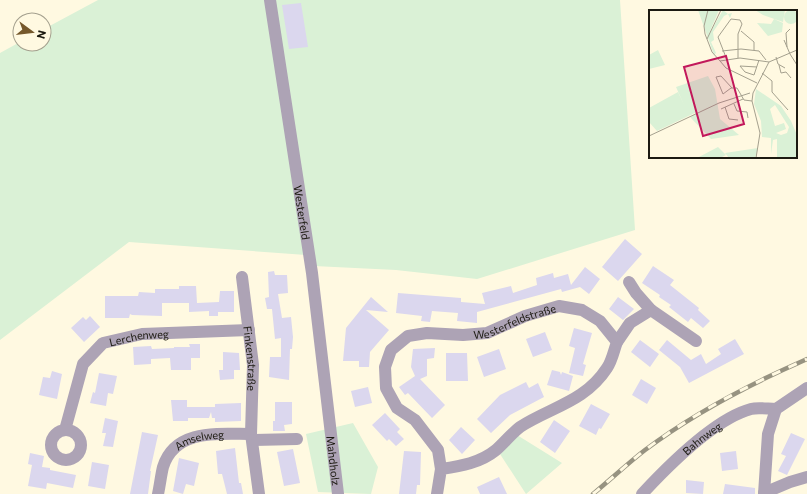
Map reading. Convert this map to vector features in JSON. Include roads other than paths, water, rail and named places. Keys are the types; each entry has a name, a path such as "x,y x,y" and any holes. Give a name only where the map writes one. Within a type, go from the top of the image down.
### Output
{"street":[{"name":"Westerfeld","path":"270,0 312,273 332,426"},
{"name":"Finkenstraße","path":"242,277 253,365 252,437 260,494"},
{"path":"629,282 636,293 651,310 696,340"},
{"name":"Westerfeldstraße","path":"437,494 441,469 438,450 415,420 397,408 386,388 385,367 391,350 408,336 427,333 463,335 487,333 524,316 559,306 582,310 600,321 617,342"},
{"path":"441,469 466,465 479,460 494,451 519,428 573,401 595,382 608,367 617,342 630,322 651,310"},
{"name":"Lerchenweg","path":"65,430 83,364 102,343 142,334 249,330"},
{"path":"807,388 776,409 768,434 764,493 790,482 807,478"},
{"name":"Bahnweg","path":"642,494 676,458 702,437 732,417 752,408 776,409"},
{"name":"Mahdholz","path":"332,426 338,494"},
{"name":"Amselweg","path":"158,494 164,465 172,450 187,438 208,434 252,437"},
{"path":"252,437 297,439"}],"railway":[{"path":"593,494 645,450 683,424 723,400 807,359"}]}
